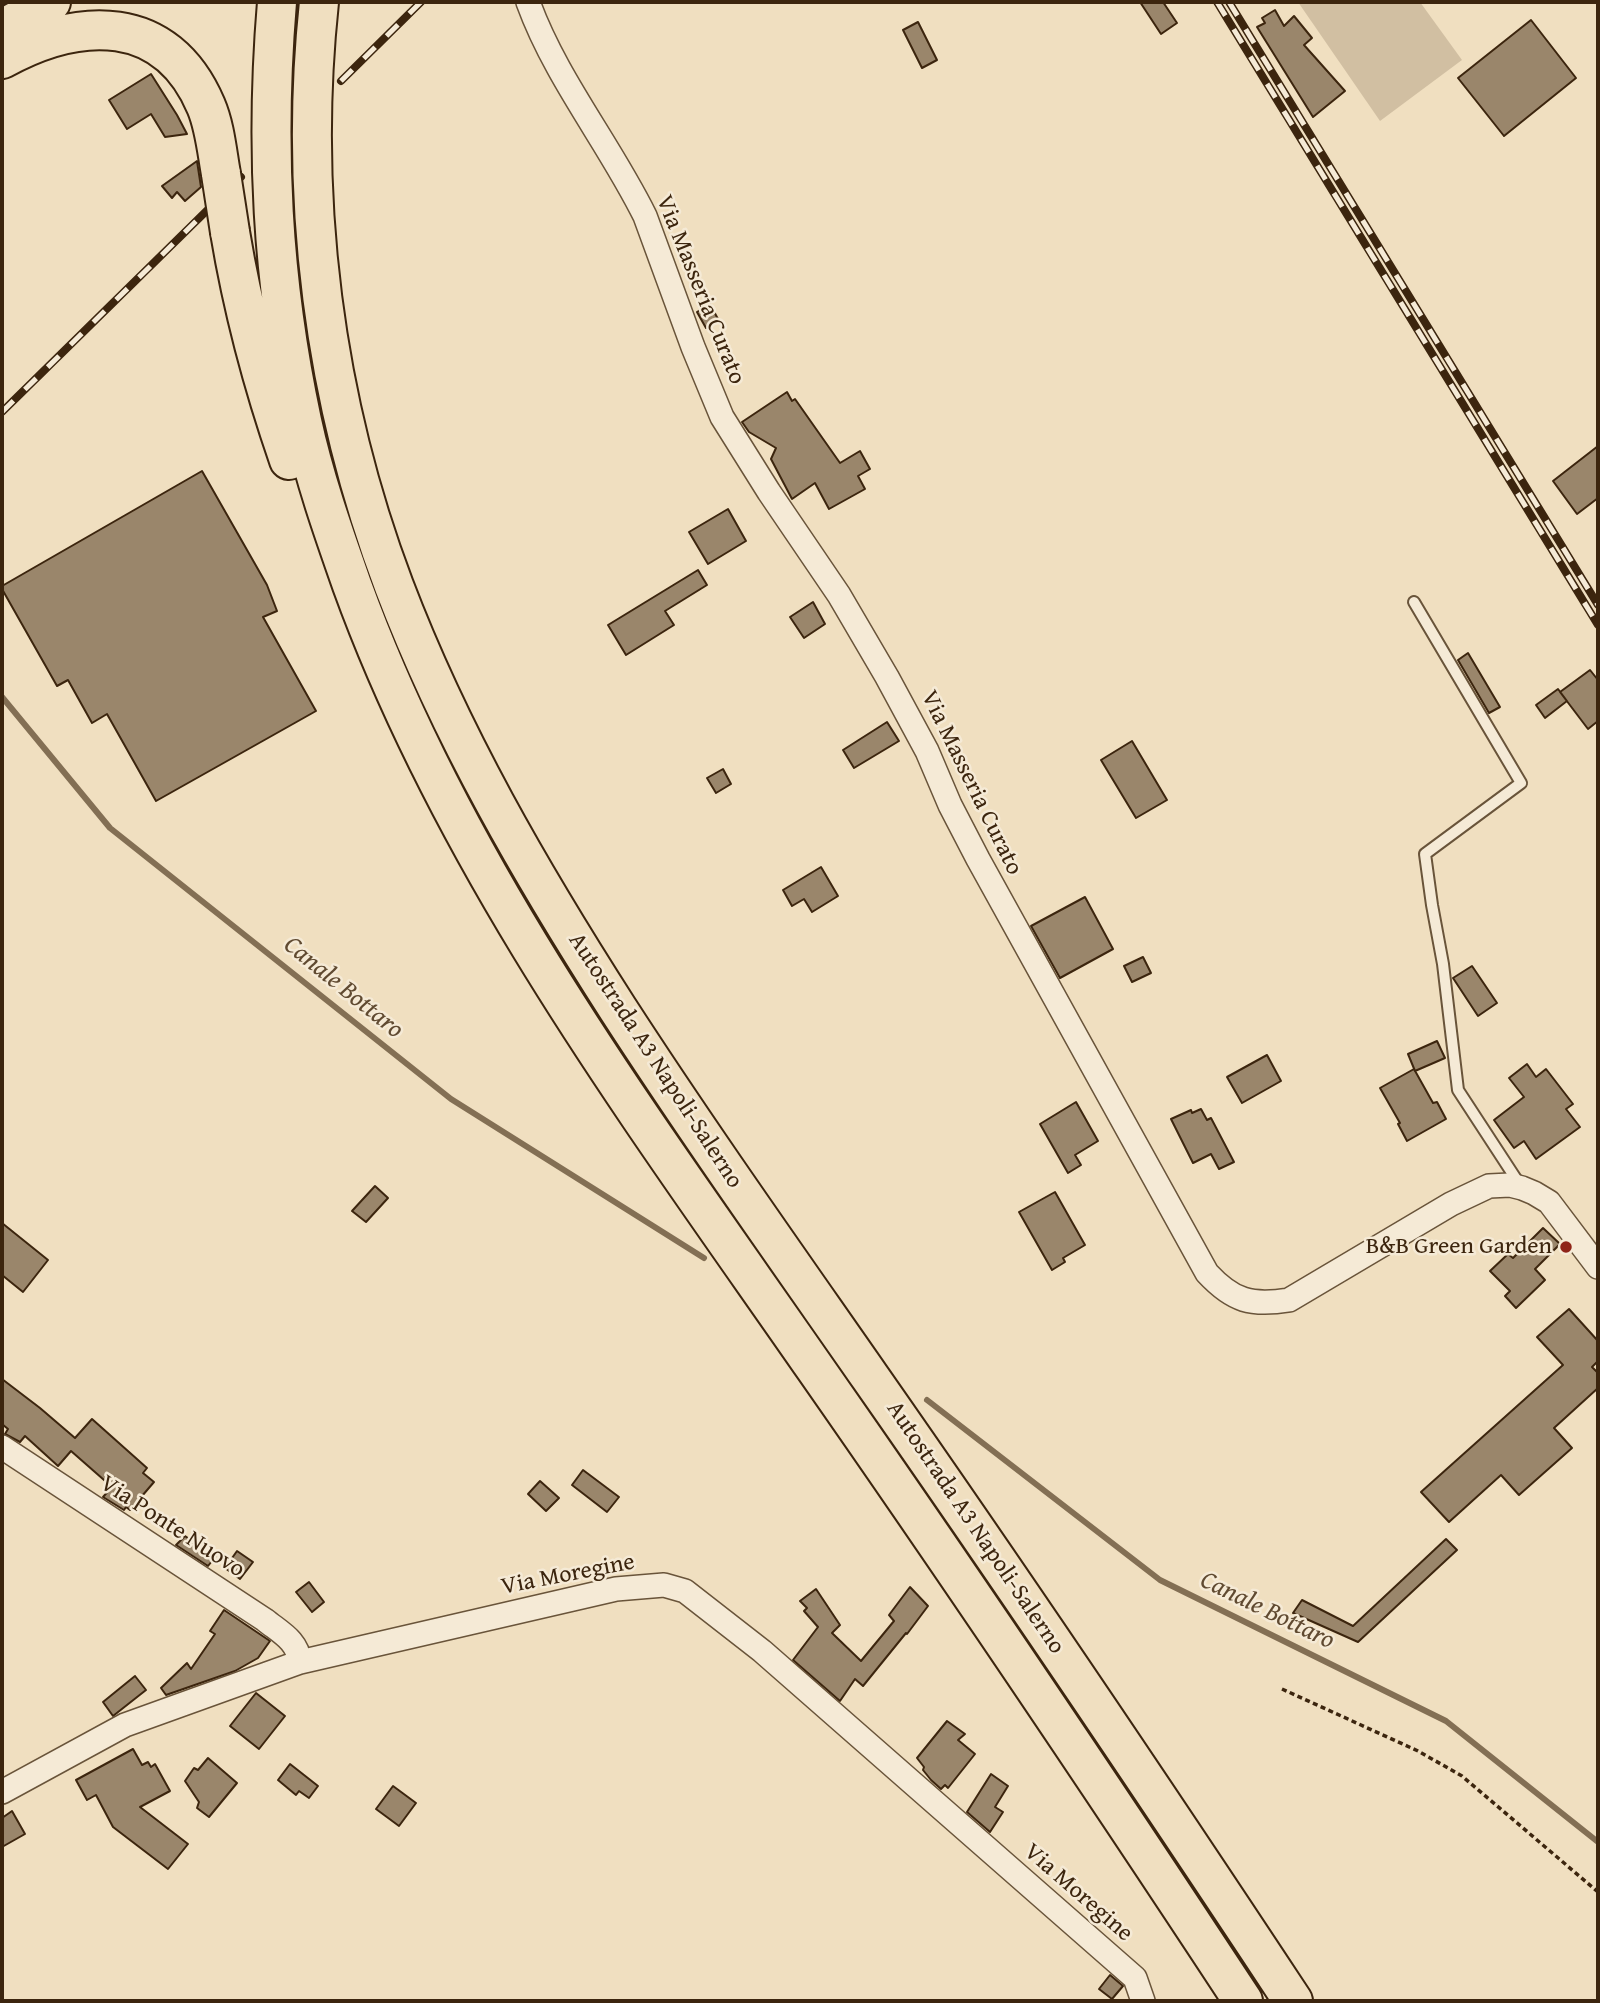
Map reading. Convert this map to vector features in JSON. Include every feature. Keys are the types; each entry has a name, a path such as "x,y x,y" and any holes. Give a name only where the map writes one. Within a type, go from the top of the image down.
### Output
{"highway":[{"path":"2,15 24,2"},
{"path":"2,29 51,2"},
{"name":"Autostrada A3 Napoli-Salerno","path":"277,2 271,111 274,240 282,311 303,423 318,484 361,607 407,720 488,874 582,1030 993,1625 1242,2001"},
{"name":"Autostrada A3 Napoli-Salerno","path":"319,2 312,88 313,181 319,270 333,362 354,459 384,557 442,700 521,852 579,949 709,1146 1124,1745 1293,2001"},
{"path":"2,59 33,43 62,34 109,29 148,41 167,53 185,70 197,87 207,108 214,133 246,314 266,389 318,548 354,629 407,720"}],"street":[{"name":"Via Masseria Curato","path":"528,2 578,102 645,216 693,347 722,416 769,492 839,595 887,677 927,751 950,805 978,859 1207,1273 1221,1289 1236,1298 1254,1303 1289,1300 1472,1193 1489,1186 1510,1185 1522,1188"},
{"path":"1522,1188 1549,1202 1598,1267"},
{"name":"Via Ponte Nuovo","path":"2,1447 265,1620 294,1644 300,1662"},
{"name":"Via Moregine","path":"2,1792 125,1726 300,1662 617,1589 664,1585 685,1591 762,1651 1135,1978 1143,2001"}],"lane":[{"path":"1414,602 1521,783 1425,854 1443,964 1458,1090 1522,1188"}],"path":[{"path":"1282,1689 1418,1751 1462,1776 1598,1892"}],"shaded area":[{"path":"1298,2 1420,2 1462,60 1380,121"}],"building":[{"path":"1140,2 1163,2 1177,23 1161,34"},
{"path":"1275,10 1284,26 1294,16 1312,38 1304,45 1345,91 1313,117 1257,27 1265,23 1262,18"},
{"path":"1531,20 1576,78 1504,136 1458,78"},
{"path":"918,22 937,60 922,68 903,30"},
{"path":"151,74 187,134 165,137 151,114 127,129 109,100"},
{"path":"197,161 201,187 185,201 177,192 172,198 162,186"},
{"path":"710,304 719,321 706,328 697,312"},
{"path":"787,392 792,401 795,399 840,463 860,451 870,469 858,476 865,489 829,509 815,483 792,499 771,459 776,448 749,432 742,422"},
{"path":"1598,446 1598,498 1577,514 1553,481"},
{"path":"202,471 267,585 277,611 263,617 316,711 156,801 107,714 92,723 68,680 57,686 2,586"},
{"path":"728,509 746,541 708,564 689,532"},
{"path":"698,570 707,585 665,611 674,625 626,655 608,625"},
{"path":"813,602 825,624 804,638 790,617"},
{"path":"1468,653 1500,707 1489,713 1458,660"},
{"path":"1590,670 1598,680 1598,721 1588,729 1560,692"},
{"path":"1558,689 1567,701 1545,718 1536,705"},
{"path":"887,722 899,741 854,768 843,750"},
{"path":"1132,741 1167,800 1136,818 1101,760"},
{"path":"723,769 731,784 716,793 707,778"},
{"path":"821,867 838,896 812,912 804,899 792,906 783,890"},
{"path":"1085,897 1113,949 1060,978 1031,926"},
{"path":"1143,957 1151,973 1132,982 1124,966"},
{"path":"1472,966 1497,1003 1478,1016 1453,978"},
{"path":"1437,1041 1445,1058 1415,1071 1408,1054"},
{"path":"1267,1055 1281,1081 1242,1103 1227,1077"},
{"path":"1527,1064 1536,1077 1546,1069 1573,1104 1566,1109 1580,1127 1536,1159 1524,1141 1514,1148 1494,1120 1524,1097 1509,1078"},
{"path":"1414,1069 1433,1103 1437,1102 1446,1119 1407,1141 1380,1088"},
{"path":"1076,1102 1098,1141 1075,1155 1081,1165 1068,1173 1040,1124"},
{"path":"1201,1109 1207,1120 1211,1118 1234,1162 1219,1169 1211,1154 1193,1163 1171,1119 1191,1110 1192,1113"},
{"path":"375,1186 388,1198 366,1222 352,1211"},
{"path":"1055,1192 1085,1245 1063,1258 1065,1262 1052,1270 1019,1212"},
{"path":"2,1223 48,1260 23,1292 2,1275"},
{"path":"1543,1228 1560,1244 1535,1269 1545,1280 1516,1308 1505,1296 1510,1291 1490,1271 1508,1254 1513,1258"},
{"path":"1569,1309 1598,1341 1598,1361 1592,1367 1598,1373 1598,1388 1554,1428 1572,1448 1519,1495 1501,1475 1449,1522 1421,1492 1563,1365 1537,1337"},
{"path":"2,1379 75,1438 92,1419 147,1468 143,1473 154,1482 130,1510 126,1507 124,1510 103,1497 112,1487 71,1451 58,1466 25,1436 20,1442 5,1434 8,1429 2,1424"},
{"path":"583,1470 619,1497 607,1512 572,1485"},
{"path":"540,1481 559,1498 546,1511 528,1494"},
{"path":"185,1536 195,1543 203,1546 205,1544 216,1556 208,1566 176,1545"},
{"path":"1446,1539 1457,1550 1358,1642 1293,1613 1302,1600 1353,1626"},
{"path":"237,1551 253,1562 240,1579 225,1568"},
{"path":"309,1582 324,1602 312,1612 296,1592"},
{"path":"910,1587 928,1606 863,1686 855,1679 840,1701 793,1660 818,1627 804,1611 807,1608 800,1601 816,1589 840,1625 832,1633 861,1661 894,1621 889,1615"},
{"path":"224,1610 270,1641 258,1658 235,1671 166,1695 161,1688 187,1663 191,1669 215,1634 210,1631"},
{"path":"135,1676 146,1690 113,1716 103,1702"},
{"path":"256,1693 285,1716 259,1749 230,1726"},
{"path":"947,1721 965,1734 958,1740 975,1754 948,1788 945,1785 941,1789 923,1770 924,1767 917,1758"},
{"path":"133,1749 142,1765 148,1762 151,1767 155,1764 170,1791 140,1807 188,1844 168,1869 113,1827 96,1795 87,1800 76,1780"},
{"path":"208,1758 237,1783 209,1817 197,1808 199,1802 185,1781 194,1768 198,1770"},
{"path":"290,1764 318,1786 309,1798 299,1791 296,1795 278,1780"},
{"path":"991,1774 1008,1786 995,1807 1003,1812 990,1832 967,1812"},
{"path":"393,1786 416,1803 399,1826 376,1809"},
{"path":"12,1811 25,1834 2,1847 2,1818"},
{"path":"1110,1975 1123,1986 1112,1999 1099,1989"}],"waterway":[{"name":"Canale Bottaro","path":"2,697 110,828 451,1099 704,1258"},
{"name":"Canale Bottaro","path":"927,1400 1160,1580 1446,1721 1598,1842"}],"railway":[{"path":"341,81 421,2"},
{"path":"1217,2 1598,625"},
{"path":"1229,2 1598,605"},
{"path":"2,412 241,177"}],"place":[{"name":"B&B Green Garden","path":"1566,1247"}]}
